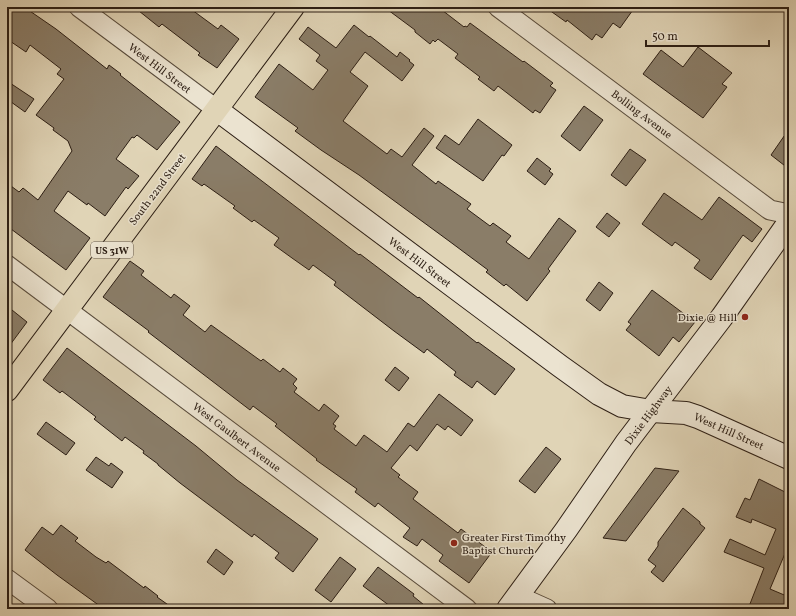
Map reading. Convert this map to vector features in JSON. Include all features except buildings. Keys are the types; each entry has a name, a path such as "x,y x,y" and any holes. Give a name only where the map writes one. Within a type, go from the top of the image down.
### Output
{"main road":[{"name":"South 22nd Street","path":"7,390 293,7"}],"street":[{"name":"West Hill Street","path":"79,7 579,380 622,406 651,411 686,412 789,458"},
{"name":"Bolling Avenue","path":"498,7 770,210 789,214"},
{"name":"Dixie Highway","path":"513,602 566,530 626,443 722,317 789,222"},
{"name":"West Gaulbert Avenue","path":"7,265 467,609"},
{"path":"7,579 48,609"},
{"path":"513,602 547,609"}],"place":[{"name":"Dixie @ Hill","path":"745,317"},
{"name":"Greater First Timothy Baptist Church","path":"454,543"}]}
